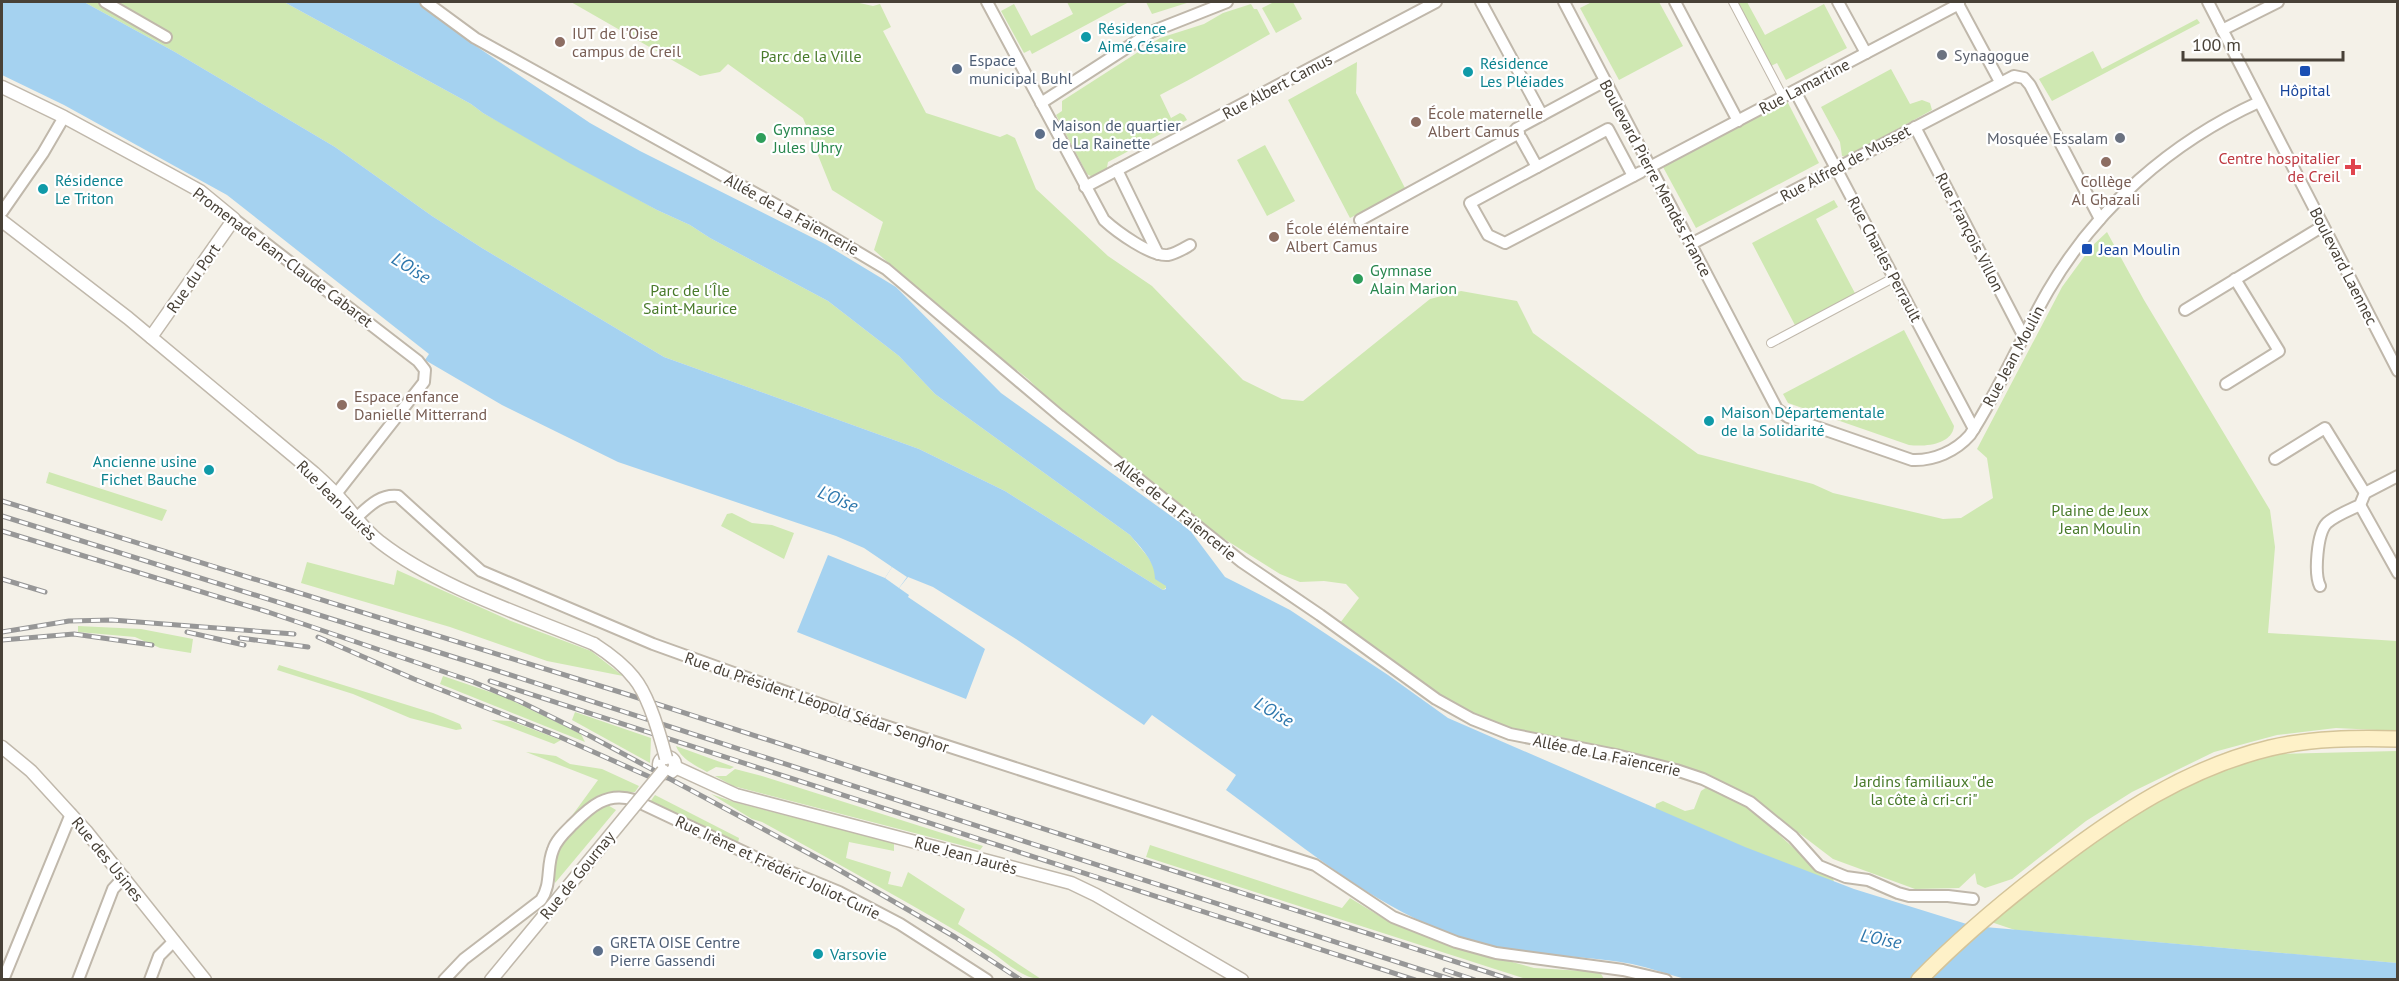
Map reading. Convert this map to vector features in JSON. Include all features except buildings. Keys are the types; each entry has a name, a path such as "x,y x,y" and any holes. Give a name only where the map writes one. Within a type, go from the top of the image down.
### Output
{"main road":[{"path":"1920,980 1991,913 2043,872 2130,808 2172,784 2207,768 2242,756 2305,742 2397,739"}],"street":[{"path":"105,2 166,37"},
{"name":"Allée de La Faïencerie","path":"426,2 475,39 807,222 886,269 1060,416 1242,562 1436,699 1472,719 1510,734 1616,755 1703,779 1750,802 1794,837 1819,866 1846,877 1868,880 1909,896 1948,896 1973,899"},
{"path":"987,2 1101,215 1109,224 1135,242 1158,254 1170,255 1190,245"},
{"path":"1041,103 1151,32 1211,4 1227,2"},
{"name":"Rue Albert Camus","path":"1085,187 1436,2"},
{"path":"1481,2 1542,115"},
{"name":"Boulevard Pierre Mendès France","path":"1564,2 1605,81 1643,171 1691,244 1748,355"},
{"path":"1675,2 1738,121"},
{"path":"1733,2 1783,97"},
{"path":"1838,2 1866,53"},
{"name":"Boulevard Laennec","path":"2208,2 2397,371"},
{"path":"2222,30 2278,2"},
{"path":"1958,3 2000,82 2014,76 2027,80 2100,219"},
{"name":"Rue Lamartine","path":"1537,167 1470,203 1488,235 1505,243 1958,3"},
{"path":"1360,220 1519,133 1516,129 1605,81"},
{"name":"Rue Alfred de Musset","path":"1691,244 2000,82"},
{"name":"Promenade Jean-Claude Cabaret","path":"2,87 64,117 200,191 418,361 425,370 426,377 336,494"},
{"name":"Rue Charles Perrault","path":"1795,91 1974,429"},
{"name":"Rue Jean Moulin","path":"1748,355 1775,406 1785,415 1900,457 1919,460 1940,456 1959,446 1974,429 2061,270 2100,219 2141,178 2177,149 2228,117 2259,102"},
{"path":"2,212 43,153 64,117"},
{"name":"Rue François Villon","path":"1915,127 2024,337"},
{"path":"1521,138 1537,167 1608,129 1643,171"},
{"path":"1117,170 1158,254"},
{"name":"Rue du Port","path":"151,337 234,219"},
{"name":"Rue Jean Jaurès","path":"2,221 151,337 336,494 382,544 437,576 594,644 615,659 630,673 640,687 660,736 668,765 736,795 1064,881 1096,895 1242,980"},
{"path":"2185,310 2323,226"},
{"path":"1771,343 1894,277"},
{"path":"2226,384 2279,351 2235,279"},
{"path":"2274,459 2325,428 2365,493"},
{"path":"2320,586 2316,572 2323,528 2332,519 2361,505 2365,493 2397,476"},
{"name":"Rue du Président Léopold Sédar Senghor","path":"356,518 383,496 399,496 481,571 653,644 842,712 1315,865 1393,916 1456,942 1496,953 1623,970 1666,980"},
{"path":"2361,505 2397,573"},
{"name":"Rue des Usines","path":"2,747 31,771 71,814 205,980"},
{"name":"Rue de Gournay","path":"491,980 668,765"},
{"name":"Rue Irène et Frédéric Joliot-Curie","path":"444,980 464,959 541,900 547,890 551,856 555,845 586,811 607,798 628,798 762,860 839,892 900,924 987,980"},
{"path":"3,980 71,814"},
{"path":"78,980 113,890 124,878"},
{"path":"150,980 159,956 174,941"}],"green space":[{"name":"Parc de l'Île Saint-Maurice","path":"84,2 284,2 471,104 483,113 657,210 690,225 828,301 899,356 935,394 1130,535 1148,557 1167,587 1163,590 1005,491 919,449 664,357 482,248 432,216 335,147 175,52"},
{"path":"571,2 855,2 873,6 880,4 891,27 883,31 926,113 1000,137 1007,134 1015,138 1036,189 1108,256 1152,286 1243,380 1282,399 1303,401 1430,299 1461,291 1517,301 1533,333 1698,454 1813,484 1833,493 1943,519 1961,518 1993,498 1987,458 1977,449 2062,287 2092,246 2107,232 2144,300 2270,510 2275,547 2268,633 2397,641 2397,731 2336,728 2277,735 2214,752 2132,792 2086,821 2012,879 1985,888 1977,884 1975,873 1959,888 1915,889 1833,859 1749,795 1695,771 1494,724 1454,704 1411,676 1340,623 1359,598 1346,584 1324,581 1300,582 1280,574 1218,535 1058,409 1028,379 944,313 874,250 883,222 832,190 803,118 728,64 720,72 700,76"},
{"path":"1067,2 1129,2 1032,54 1030,50 1024,53 1001,11 1014,4 1031,36 1073,14"},
{"path":"1146,2 1190,2 1152,14"},
{"path":"1274,2 1293,2 1302,19 1276,33 1262,8"},
{"path":"1592,2 1659,2 1683,46 1619,80 1580,8"},
{"path":"1733,2 1747,2 1765,35 1824,4 1847,48 1786,80 1777,63 1767,68"},
{"path":"1251,4 1254,9 1257,9 1270,34 1160,95 1171,118 1180,113 1187,120 1108,162 1106,173 1094,176 1087,174 1056,115 1062,111 1062,101 1160,38 1204,24 1223,13"},
{"path":"2197,19 2200,23 2052,101 2039,79 2093,51 2102,69"},
{"path":"1357,62 1356,93 1406,190 1350,218 1288,100"},
{"path":"1891,69 1910,104 1922,100 1930,103 1932,110 1847,157 1842,156 1840,142 1821,107"},
{"path":"1787,101 1819,163 1696,228 1663,167"},
{"path":"1265,145 1295,201 1267,216 1237,160"},
{"path":"1834,200 1838,207 1816,219 1857,297 1797,329 1752,243"},
{"path":"1904,330 1954,426 1952,432 1943,441 1922,446 1909,445 1788,403 1783,394"},
{"path":"49,472 167,510 162,521 46,483"},
{"path":"732,513 752,523 772,525 794,533 784,559 721,526 727,514"},
{"path":"307,562 394,585 397,570 511,621 591,651 623,676 547,661 450,627 301,583"},
{"path":"78,626 141,629 193,639 191,653 160,648 135,637 78,632"},
{"path":"279,665 433,713 460,724 462,729 456,730 410,718 353,694 277,670"},
{"path":"443,676 505,697 581,734 585,742 440,684"},
{"path":"575,712 651,738 650,763 572,720"},
{"path":"491,720 511,721 561,740 554,744"},
{"path":"676,746 734,767 730,769 716,767 707,772 685,758"},
{"path":"2397,751 2397,963 2015,930 1991,922 2095,839 2142,807 2224,769 2276,754"},
{"path":"526,752 556,756 570,764 602,769 639,786 635,792 597,796 571,817 598,780"},
{"path":"735,769 983,846 980,850 733,786 715,776 726,776"},
{"path":"1707,787 1720,787 1732,792 1808,861 1833,876 1834,884 1655,811 1656,804 1663,801 1685,811 1694,809 1701,791"},
{"path":"711,794 894,843 894,851 849,842 846,858 891,872 888,884 902,887 908,872 965,909 958,924 1041,979 1020,973 990,951 934,918 762,822 752,819"},
{"path":"655,795 739,838 738,843 650,802"},
{"path":"606,804 616,810 555,883 556,858 562,844 579,824"},
{"path":"1150,845 1342,908 1350,898 1391,923 1457,947 1534,968 1600,972 1604,979 1526,979 1146,857"}],"water":[{"name":"L'Oise","path":"2,2 84,2 175,52 335,147 432,216 482,248 664,357 919,449 1005,491 1163,590 1166,589 1166,586 1155,579 1153,566 1130,535 935,394 899,356 828,301 690,225 571,164 471,104 284,2 418,2 467,40 590,123 640,151 825,244 896,287 1001,393 1189,529 1225,577 1290,610 1448,718 1745,847 1854,889 1973,926 2397,963 2397,979 1689,980 1632,964 1489,946 1436,928 1372,895 1226,790 1236,775 1152,715 1144,725 1016,639 933,587 908,577 899,588 909,595 908,597 985,649 966,699 797,632 828,555 885,578 892,567 864,548 836,536 618,462 502,405 425,360 429,354 227,195 64,105 2,75"}],"pier":[{"path":"892,567 907,577 899,588 885,578"}],"railway":[{"path":"2,501 623,693 1512,980"},
{"path":"2,516 489,668 1453,980"},
{"path":"2,531 268,612 471,681 519,701 590,736 834,867 955,937 1021,980"},
{"path":"2,579 45,592"},
{"path":"2,632 69,621 112,620 294,634"},
{"path":"187,632 244,645"},
{"path":"2,640 74,634 152,645"},
{"path":"318,637 414,679 560,737 650,777"},
{"path":"240,638 308,647"},
{"path":"490,681 1415,980"},
{"path":"1445,970 1475,980"}],"place":[{"name":"Résidence Aimé Césaire","path":"1086,37"},
{"name":"IUT de l'Oise campus de Creil","path":"560,42"},
{"name":"Synagogue","path":"1942,55"},
{"name":"Espace municipal Buhl","path":"957,69"},
{"name":"Hôpital","path":"2305,71"},
{"name":"Résidence Les Pléiades","path":"1468,72"},
{"name":"École maternelle Albert Camus","path":"1416,122"},
{"name":"Maison de quartier de La Rainette","path":"1040,134"},
{"name":"Gymnase Jules Uhry","path":"761,138"},
{"name":"Mosquée Essalam","path":"2120,138"},
{"name":"Collège Al Ghazali","path":"2106,162"},
{"name":"Centre hospitalier de Creil","path":"2353,167"},
{"name":"Résidence Le Triton","path":"43,189"},
{"name":"École élémentaire Albert Camus","path":"1274,237"},
{"name":"Jean Moulin","path":"2087,249"},
{"name":"Gymnase Alain Marion","path":"1358,279"},
{"name":"Espace enfance Danielle Mitterrand","path":"342,405"},
{"name":"Maison Départementale de la Solidarité","path":"1709,421"},
{"name":"Ancienne usine Fichet Bauche","path":"209,470"},
{"name":"GRETA OISE Centre Pierre Gassendi","path":"598,951"},
{"name":"Varsovie","path":"818,954"}],"park label":[{"name":"Parc de la Ville","path":"811,56"},
{"name":"Plaine de Jeux Jean Moulin","path":"2100,519"},
{"name":"Jardins familiaux \"de la côte à cri-cri\"","path":"1924,790"}]}
